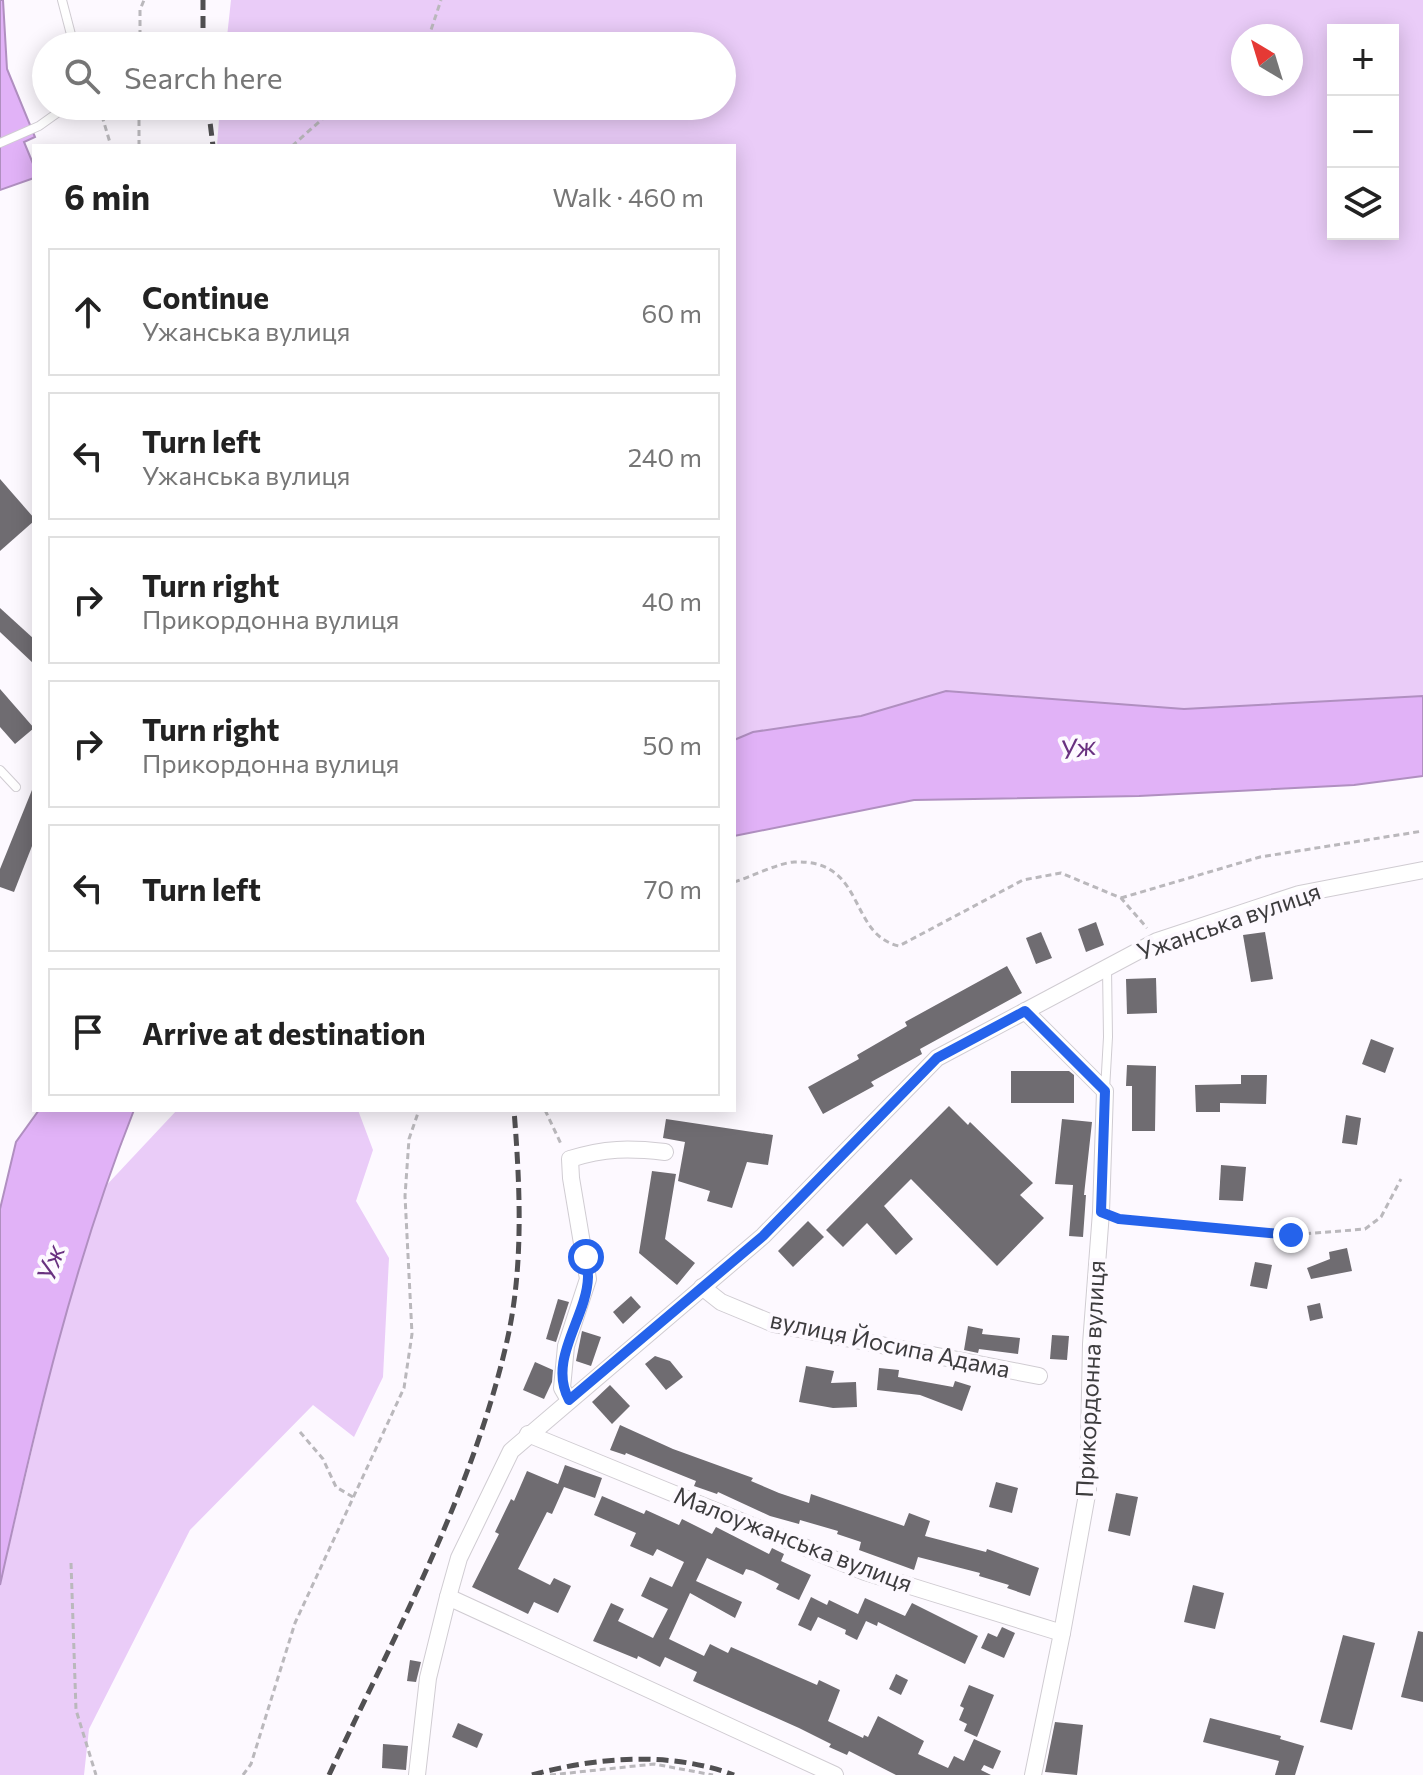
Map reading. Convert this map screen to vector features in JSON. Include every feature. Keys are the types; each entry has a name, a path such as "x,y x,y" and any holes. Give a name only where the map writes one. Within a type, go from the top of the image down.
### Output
{"street":[{"name":"Ужанська вулиця","path":"417,1775 428,1678 459,1558 511,1451 763,1236 937,1058 1157,941 1299,894 1423,870"},
{"path":"1025,1011 1105,1091"},
{"name":"Прикордонна вулиця","path":"1033,1775 1088,1489 1091,1344 1101,1212 1105,1091"},
{"path":"569,1400 562,1388 566,1346 588,1279 570,1159 593,1151 624,1148 665,1152"},
{"name":"вулиця Йосипа Адама","path":"702,1287 721,1302 774,1324 1039,1376"},
{"name":"Малоужанська вулиця","path":"528,1434 865,1572 1062,1633"},
{"path":"448,1597 835,1775"}],"lane":[{"path":"62,0 70,32"},
{"path":"0,143 47,120"},
{"path":"0,770 16,787"},
{"path":"1105,1091 1107,966"}],"path":[{"path":"140,32 140,10 144,0"},
{"path":"430,32 441,0"},
{"path":"103,120 110,144"},
{"path":"139,120 139,144"},
{"path":"294,144 319,120"},
{"path":"1121,898 1260,857 1423,831"},
{"path":"736,881 792,862 822,866 840,875 874,933 885,942 899,946 1023,880 1061,873 1121,898 1157,941"},
{"path":"243,1775 251,1764 295,1623 404,1388 412,1334 405,1196 409,1139 418,1112"},
{"path":"546,1112 570,1159"},
{"path":"1101,1212 1119,1219 1291,1235 1365,1229 1381,1217 1401,1179"},
{"path":"300,1432 323,1459 336,1487 353,1497"},
{"path":"71,1563 76,1710 96,1775"},
{"path":"550,1775 654,1764 713,1775"}],"shaded area":[{"path":"231,0 1423,0 1423,696 1184,709 946,691 861,716 753,732 736,739 736,144 217,144 219,120 736,120 736,32 228,32"},
{"path":"175,1112 359,1112 373,1150 356,1201 389,1258 383,1377 354,1437 313,1405 190,1530 89,1729 84,1775 0,1775 0,1585 60,1332 102,1190"}],"water":[{"path":"0,0 3,0 7,69 35,137 24,142 32,161 32,179 0,190"},
{"name":"Уж","path":"946,691 1184,709 1423,696 1423,776 1354,785 1139,796 914,800 736,836 736,739 753,732 861,716"},
{"name":"Уж","path":"38,1112 133,1112 74,1285 42,1404 0,1585 0,1209 16,1142"}],"building":[{"path":"0,479 32,516 32,523 0,551"},
{"path":"0,608 32,637 32,662 0,632"},
{"path":"0,689 32,726 32,730 15,744 0,727"},
{"path":"32,790 32,846 14,892 0,887 0,869"},
{"path":"1096,922 1104,945 1086,952 1078,929"},
{"path":"1041,932 1052,958 1036,964 1026,938"},
{"path":"1265,932 1273,979 1251,982 1243,935"},
{"path":"1007,966 1022,993 920,1049 922,1054 871,1082 874,1086 823,1114 808,1087 859,1059 857,1055 907,1026 905,1022"},
{"path":"1156,978 1157,1013 1127,1014 1126,979"},
{"path":"1371,1039 1394,1048 1385,1073 1362,1064"},
{"path":"1127,1065 1156,1066 1155,1131 1132,1131 1132,1086 1126,1086"},
{"path":"1011,1071 1069,1071 1074,1075 1074,1103 1011,1103"},
{"path":"1241,1075 1267,1075 1266,1104 1220,1103 1220,1112 1196,1112 1195,1085 1241,1084"},
{"path":"949,1106 1033,1183 1020,1195 1044,1218 997,1266 911,1179 884,1206 913,1239 896,1255 867,1223 843,1247 826,1230"},
{"path":"1346,1115 1361,1118 1357,1145 1342,1143"},
{"path":"666,1119 773,1135 768,1165 747,1162 732,1208 707,1201 710,1191 678,1181 685,1142 663,1138"},
{"path":"1062,1119 1092,1122 1083,1237 1069,1236 1073,1185 1055,1184"},
{"path":"1221,1165 1246,1167 1243,1201 1219,1200"},
{"path":"652,1171 676,1174 665,1239 695,1263 677,1285 639,1253"},
{"path":"808,1221 824,1237 793,1267 778,1251"},
{"path":"1347,1248 1352,1271 1311,1279 1307,1268 1330,1259 1329,1252"},
{"path":"1255,1262 1272,1265 1267,1289 1250,1286"},
{"path":"631,1296 641,1307 623,1324 613,1312"},
{"path":"558,1299 569,1302 556,1342 546,1339"},
{"path":"1320,1303 1323,1318 1310,1321 1307,1306"},
{"path":"968,1326 983,1329 982,1334 1020,1338 1018,1354 964,1350"},
{"path":"582,1331 601,1337 591,1366 576,1361"},
{"path":"1052,1335 1069,1336 1067,1360 1050,1359"},
{"path":"655,1356 670,1361 683,1377 666,1390 645,1364"},
{"path":"535,1362 553,1370 552,1382 544,1399 523,1390"},
{"path":"806,1366 834,1371 831,1383 856,1382 857,1407 833,1408 799,1402"},
{"path":"879,1368 899,1370 898,1377 953,1387 955,1381 971,1386 962,1411 920,1395 877,1390"},
{"path":"610,1385 630,1406 612,1424 592,1402"},
{"path":"620,1425 809,1503 811,1494 904,1526 909,1513 930,1521 925,1536 986,1552 987,1549 1039,1568 1030,1596 1007,1588 1009,1585 979,1576 980,1573 918,1557 914,1570 859,1550 861,1542 837,1534 838,1531 800,1520 799,1524 770,1516 718,1492 694,1486 696,1481 626,1453 610,1450"},
{"path":"565,1465 602,1478 595,1498 564,1487 552,1514 547,1512 518,1569 550,1585 554,1578 571,1586 558,1613 534,1602 528,1614 472,1587 499,1534 495,1532 511,1499 514,1501 527,1471 558,1484"},
{"path":"996,1482 1018,1488 1012,1513 989,1507"},
{"path":"1116,1493 1138,1497 1130,1536 1108,1531"},
{"path":"602,1496 644,1514 646,1510 679,1525 682,1519 712,1534 716,1527 769,1554 772,1548 784,1554 781,1561 811,1575 799,1600 776,1589 779,1584 753,1571 746,1569 743,1575 707,1558 696,1581 742,1602 735,1618 690,1593 669,1639 704,1656 710,1644 728,1653 731,1647 817,1685 819,1680 840,1690 828,1721 863,1738 864,1735 868,1737 878,1716 924,1741 918,1754 948,1768 954,1756 964,1761 974,1739 1001,1751 993,1769 984,1765 981,1770 991,1775 896,1775 849,1751 847,1755 829,1747 831,1744 799,1728 693,1681 697,1672 665,1657 660,1667 593,1641 611,1603 624,1609 618,1621 653,1638 668,1609 641,1596 650,1577 672,1587 684,1562 657,1549 653,1556 630,1546 636,1533 594,1515"},
{"path":"1193,1585 1224,1593 1215,1629 1184,1622"},
{"path":"811,1597 827,1605 829,1600 858,1614 865,1598 905,1616 912,1603 978,1636 965,1664 878,1622 877,1626 866,1621 857,1640 845,1634 846,1630 818,1617 811,1631 798,1625"},
{"path":"1002,1627 1015,1633 1004,1658 981,1648 988,1633 997,1637"},
{"path":"1418,1631 1423,1632 1423,1702 1401,1697"},
{"path":"1343,1635 1375,1643 1352,1730 1320,1722"},
{"path":"410,1660 421,1662 416,1682 407,1681"},
{"path":"896,1674 908,1680 901,1695 889,1689"},
{"path":"969,1685 994,1695 977,1737 964,1731 967,1724 959,1720 964,1708 960,1706"},
{"path":"1210,1718 1281,1736 1280,1739 1304,1746 1295,1775 1275,1775 1279,1761 1203,1742"},
{"path":"1055,1722 1083,1725 1077,1775 1045,1772"},
{"path":"458,1723 483,1734 477,1748 452,1737"},
{"path":"383,1744 408,1746 406,1770 382,1768"}],"railway":[{"path":"203,0 203,32"},
{"path":"210,120 213,144"},
{"path":"329,1775 430,1562 474,1454 492,1398 507,1341 516,1284 519,1197 514,1112"},
{"path":"532,1775 582,1764 633,1759 684,1762 734,1775"}],"route":[{"path":"586,1257 588,1279 566,1346 562,1388 569,1400 763,1236 937,1058 1025,1011 1105,1091 1101,1212 1119,1219 1291,1235"}]}
